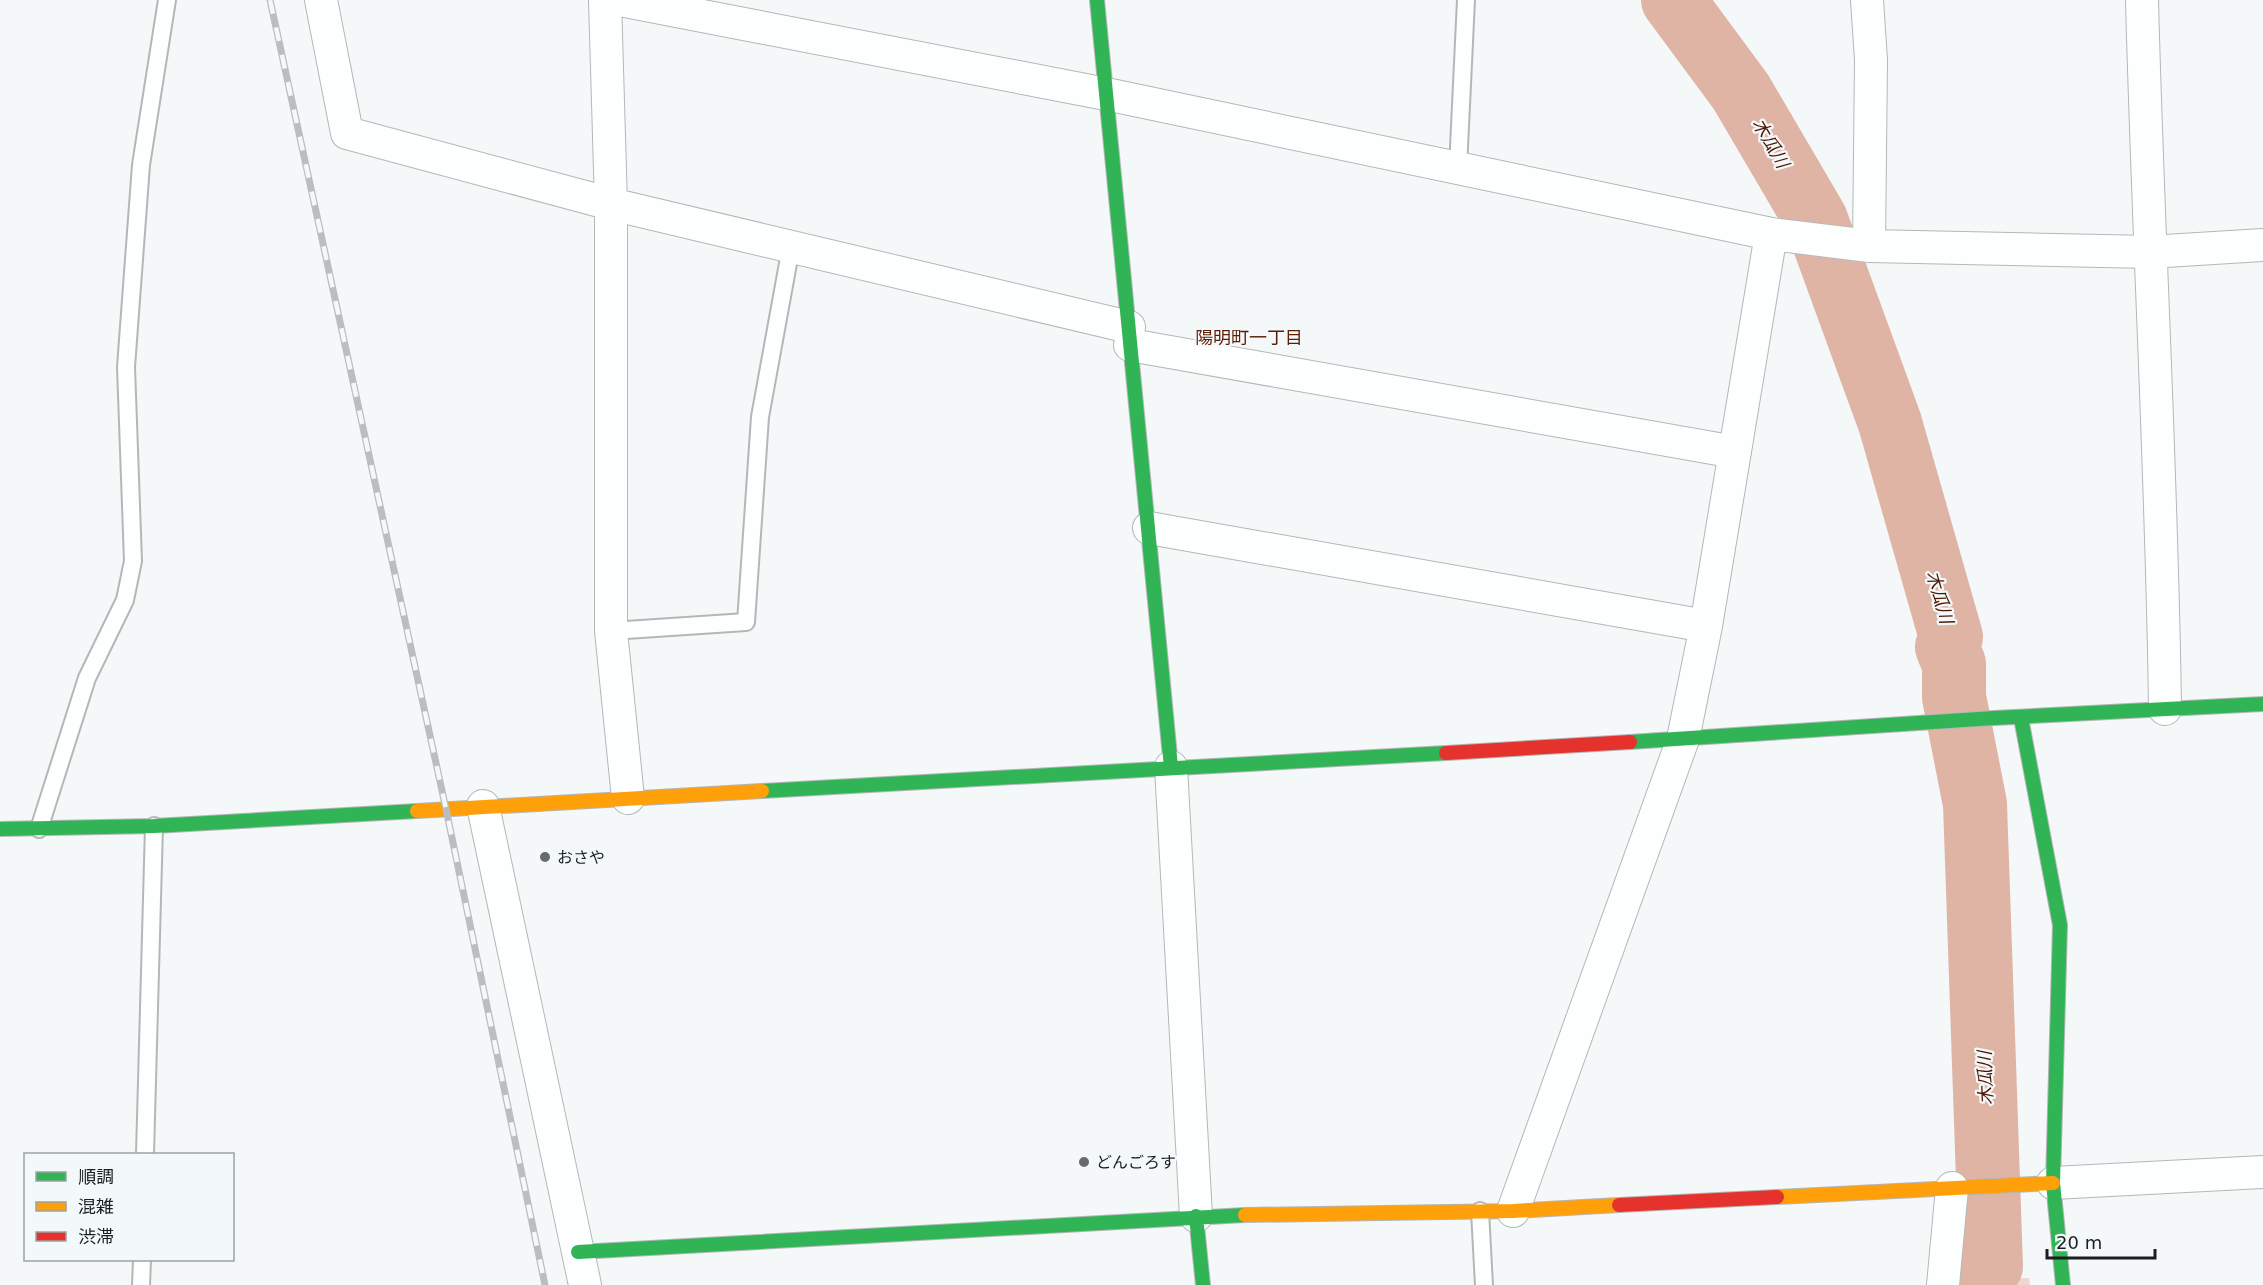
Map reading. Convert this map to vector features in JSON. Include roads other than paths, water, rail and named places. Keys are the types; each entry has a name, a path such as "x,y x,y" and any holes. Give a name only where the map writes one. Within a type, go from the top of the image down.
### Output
{"street":[{"path":"321,0 347,133 611,204 791,247 1129,336 1735,452"},
{"path":"605,0 611,204 611,631 628,798"},
{"path":"620,0 1106,94 1771,234 1869,246 2149,252 2263,245"},
{"path":"1097,0 1171,767 1196,1216 1203,1285"},
{"path":"1867,0 1871,60 1869,246"},
{"path":"2142,0 2149,252 2162,509 2165,709"},
{"path":"1513,1211 1683,739 1706,626 1771,234"},
{"path":"1149,528 1706,626"},
{"path":"0,830 154,826 2263,704"},
{"path":"2021,718 2060,925 2053,1183 2063,1285"},
{"path":"483,806 585,1285"},
{"path":"578,1252 1196,1216 1513,1211 2263,1172"},
{"path":"1943,1285 1952,1188"}],"lane":[{"path":"39,829 87,678 124,600 133,561 126,367 141,165 167,0"},
{"path":"1458,168 1466,0"},
{"path":"611,631 746,621 760,417 791,247"},
{"path":"145,1153 154,826"},
{"path":"1480,1211 1484,1285"},
{"path":"141,1285 142,1261"}],"waterway":[{"name":"木瓜川","path":"1673,0 1741,92 1816,220 1890,423 1951,637 1947,647 1954,664 1954,697 1975,804 1991,1266 1982,1278 1981,1285"}],"railway":[{"path":"270,0 446,809 545,1285"}],"place":[{"name":"おさや","path":"545,857"},
{"name":"どんごろす","path":"1084,1162"}],"district":[{"name":"陽明町一丁目","path":"1249,337"}]}
